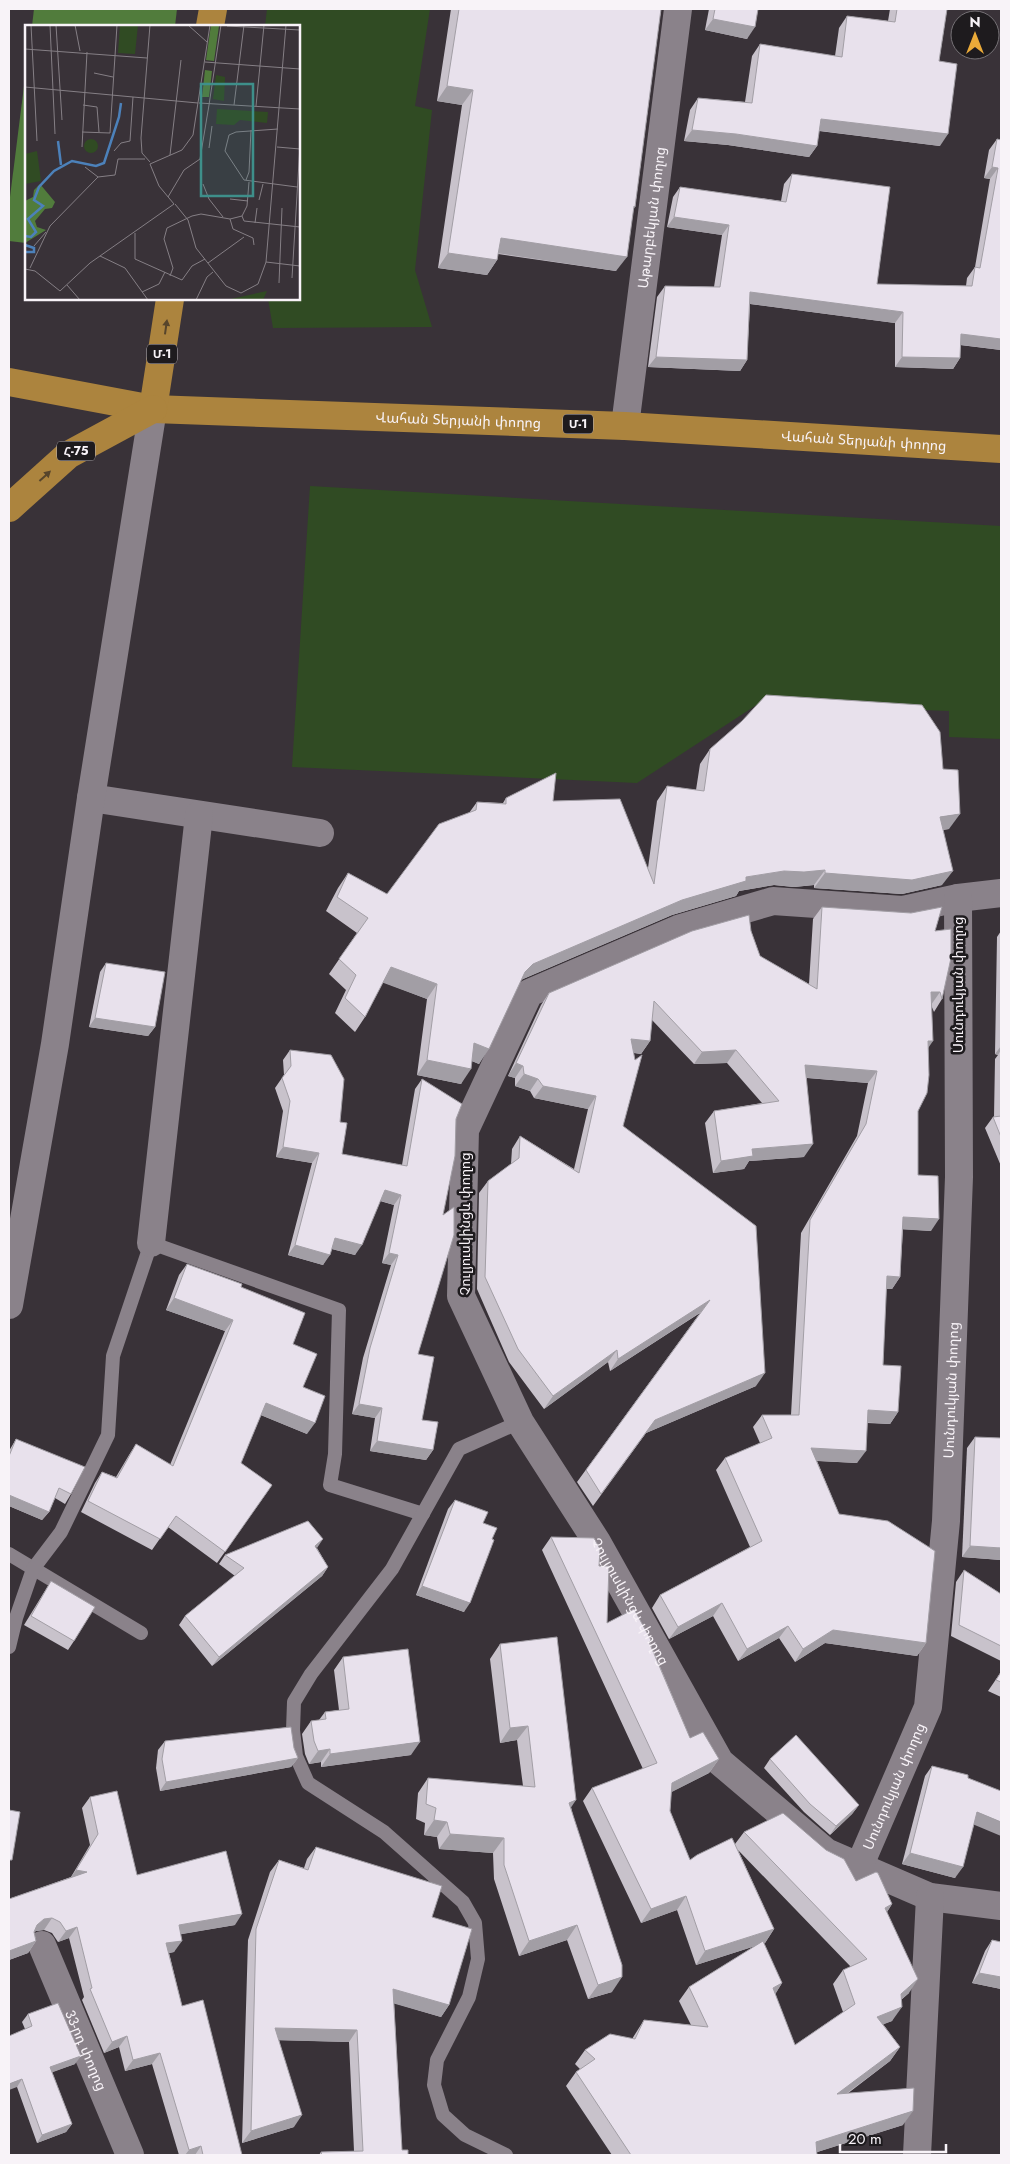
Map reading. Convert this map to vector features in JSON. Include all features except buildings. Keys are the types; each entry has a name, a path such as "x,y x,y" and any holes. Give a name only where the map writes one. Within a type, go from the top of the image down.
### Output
{"highway":[{"path":"210,25 213,9"},
{"name":"Մ-1","path":"153,410 170,300"},
{"name":"Վահան Տերյանի փողոց","path":"9,382 153,410 625,426 1001,449"},
{"name":"Հ-75","path":"9,508 68,455 153,410"}],"street":[{"name":"Աթարբեկյան փողոց","path":"625,426 678,9"},
{"path":"9,1305 55,1044 91,798 153,410"},
{"path":"91,798 320,833"},
{"path":"151,1243 199,815"},
{"name":"Չուլյուսկինցև փողոց","path":"1001,893 958,898 903,910 773,901 678,929 528,993 466,1130 461,1296 520,1422 597,1542 720,1762 826,1852 930,1897 1001,1906"},
{"name":"Սունդուկյան փողոց","path":"859,1866 928,1707 946,1521 958,1197 958,898"},
{"path":"917,2155 930,1897"},
{"name":"33-րդ փողոց","path":"42,1945 130,2155"}],"lane":[{"path":"9,1648 16,1618 33,1569 61,1532 108,1435 113,1356 151,1243 339,1310 335,1454 330,1485 423,1514"},
{"path":"506,2155 464,2135 443,2115 434,2085 437,2060 469,1997 478,1959 475,1923 463,1902 384,1832 308,1783 296,1756 293,1730 294,1702 311,1674 392,1568 459,1449 520,1422"},
{"path":"9,1554 141,1633"}],"green space":[{"path":"34,9 177,9 175,25 32,25"},
{"path":"267,9 430,9 415,106 432,110 415,270 432,327 273,328 268,300 300,300 300,25 265,25"},
{"path":"25,78 25,243 9,241 9,205"},
{"path":"310,486 1001,526 1001,739 949,737 949,711 758,704 637,783 292,767"}]}
